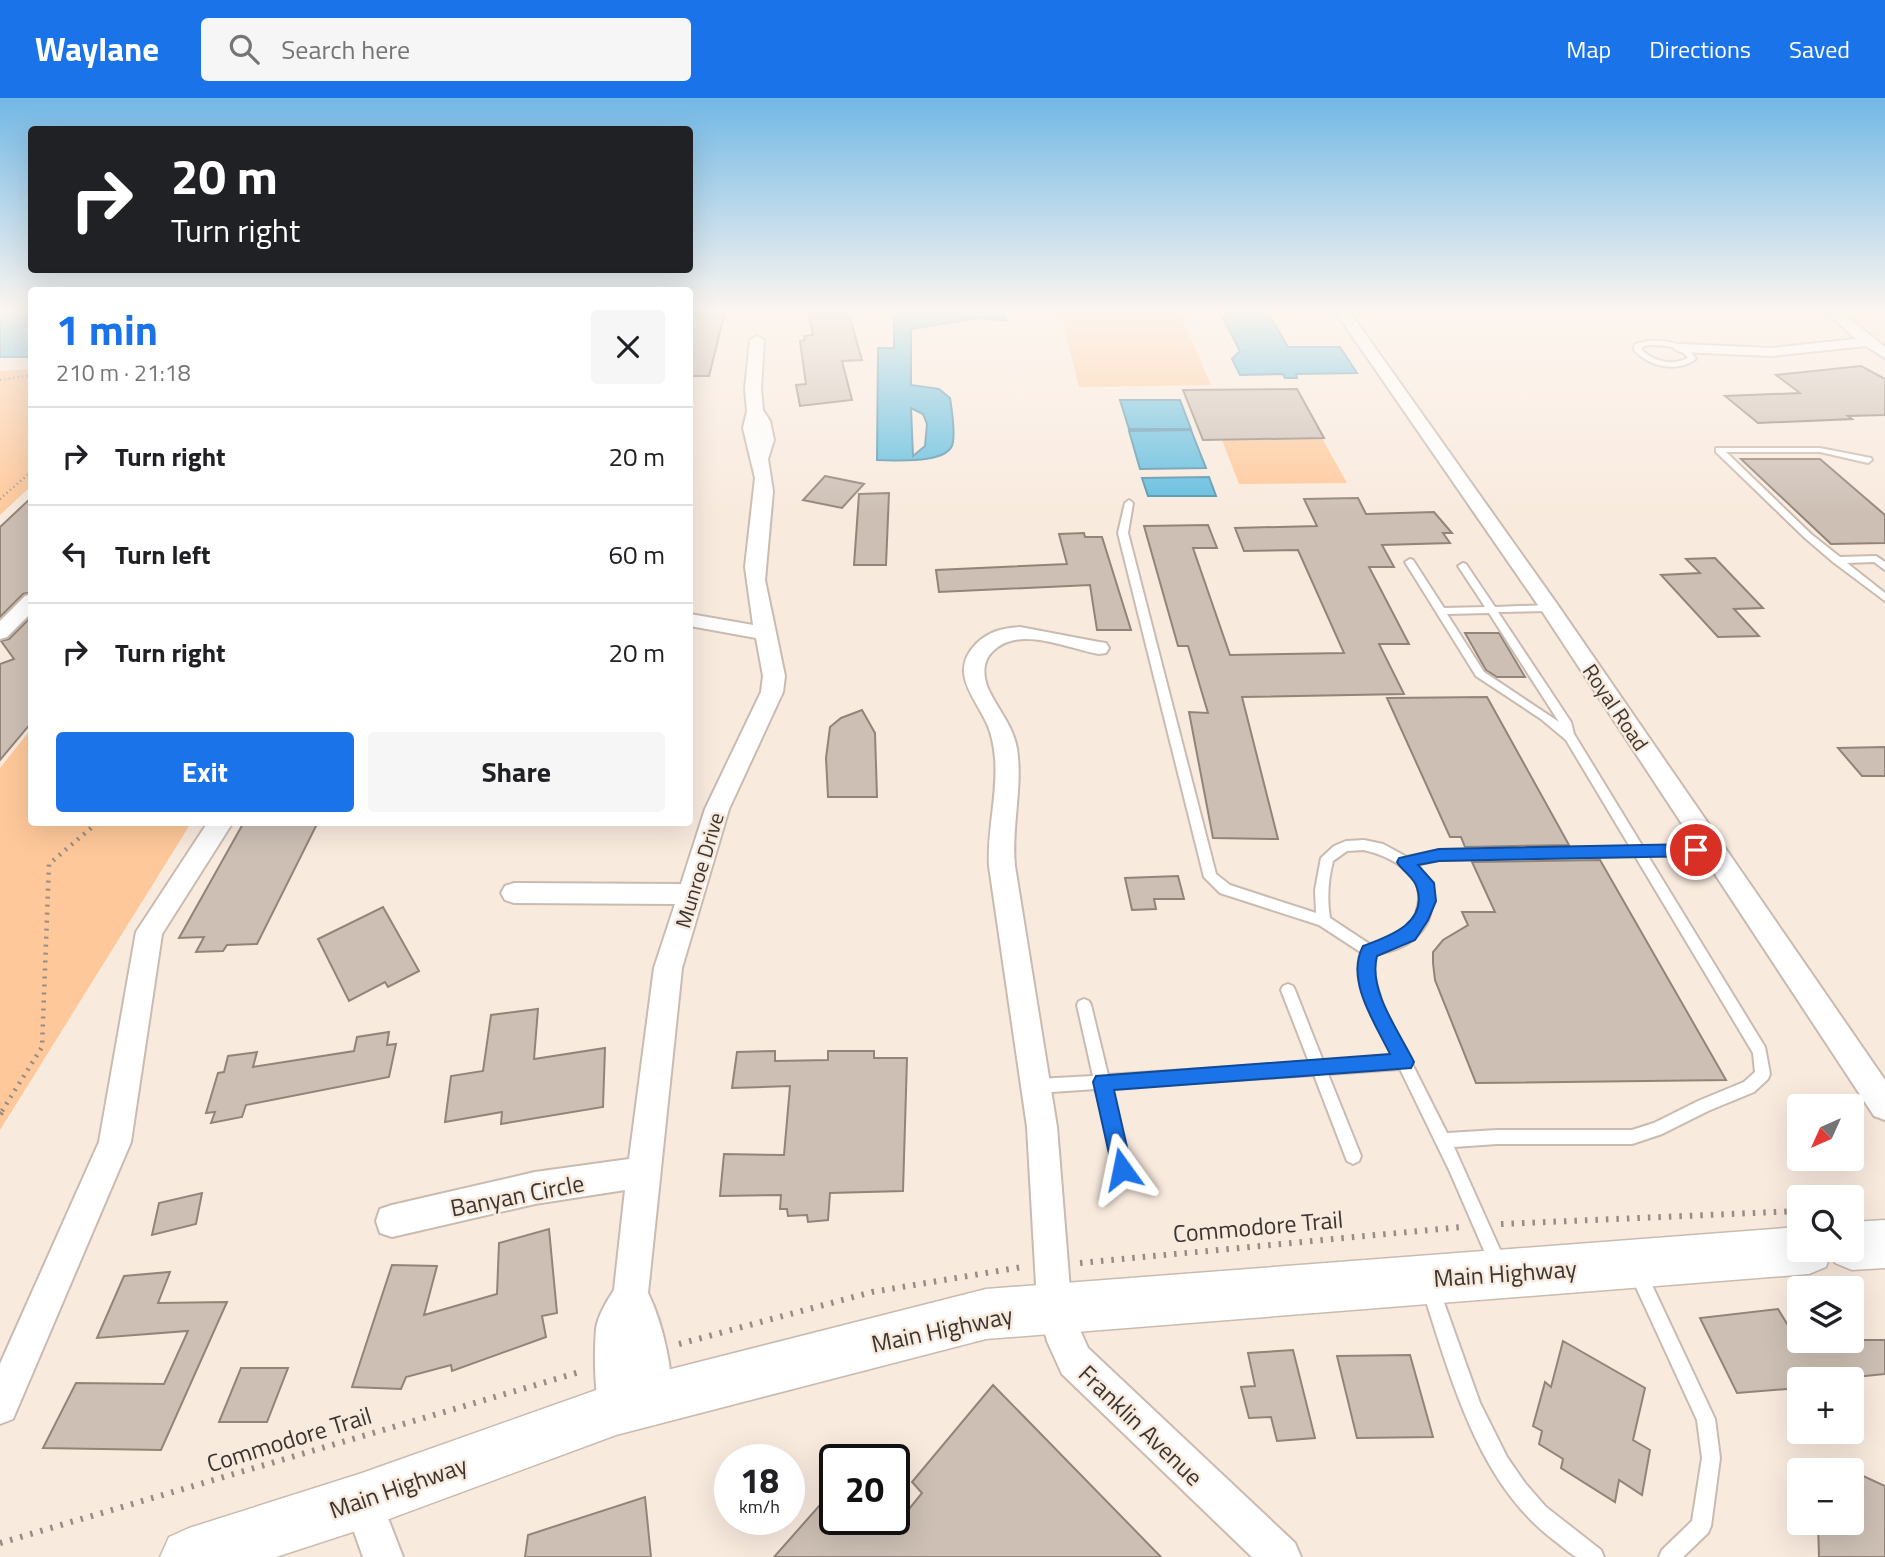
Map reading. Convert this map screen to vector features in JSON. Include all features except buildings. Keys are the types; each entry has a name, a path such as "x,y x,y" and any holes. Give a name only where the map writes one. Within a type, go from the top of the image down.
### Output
{"main road":[{"path":"1864,1245 1885,1244"},
{"name":"Main Highway","path":"189,1557 362,1501 620,1393 986,1314 1047,1276 1427,1278 1787,1252"}],"street":[{"name":"Munroe Drive","path":"620,1393 614,1328 618,1315 631,1295 664,991 717,809 772,692 774,676 755,577 763,510 761,457 766,448 762,418 755,411 754,379"},
{"name":"Royal Road","path":"1389,379 1549,608 1885,1106"},
{"path":"0,634 28,604"},
{"path":"693,621 766,635"},
{"name":"Franklin Avenue","path":"1099,649 1076,646 1032,632 1002,636 979,653 973,676 978,692 1000,726 1007,753 1001,855 1037,1086 1049,1201 1047,1276 1063,1339 1075,1361 1281,1557"},
{"path":"0,1404 115,1142 149,932 218,826"},
{"path":"514,893 692,894"},
{"name":"Banyan Circle","path":"392,1221 535,1188 643,1172"},
{"path":"362,1501 383,1557"}],"lane":[{"path":"1868,460 1820,450 1719,450 1836,560 1885,598"},
{"path":"1129,503 1123,533 1210,877 1225,889 1324,921 1369,951"},
{"path":"1836,560 1876,559 1885,567"},
{"path":"1410,562 1480,674 1551,720 1570,737 1760,1052 1763,1074 1759,1080 1657,1129 1632,1137 1497,1137 1442,1141"},
{"path":"1463,566 1567,725 1570,737"},
{"path":"1443,611 1549,608"},
{"path":"1324,921 1320,900 1327,858 1343,847 1364,846 1394,854 1425,883 1427,901 1409,935 1369,951"},
{"path":"1405,862 1439,855 1711,850"},
{"path":"1369,951 1365,969 1376,1006 1502,1273"},
{"path":"1288,990 1353,1156"},
{"path":"1084,1005 1122,1169"},
{"path":"1037,1086 1404,1062"},
{"path":"1633,1263 1706,1419 1708,1432 1711,1458 1701,1526 1670,1557"},
{"path":"1427,1278 1463,1387 1494,1458 1539,1515 1594,1557"}],"path":[{"path":"0,499 28,474"},
{"path":"0,1114 42,1047 49,864 93,826"},
{"path":"1512,1223 1787,1212"},
{"name":"Commodore Trail","path":"668,1347 872,1292 1047,1276 1454,1227"},
{"name":"Commodore Trail","path":"0,1543 78,1522 519,1388 620,1393"}],"shaded area":[{"path":"0,379 28,379 28,489 0,515"},
{"path":"1077,379 1208,379 1211,385 1079,387"},
{"path":"1322,438 1347,483 1239,484 1222,440"},
{"path":"28,733 28,826 189,826 0,1130 0,768"}],"water":[{"path":"878,379 911,379 911,385 939,389 950,398 953,442 950,449 942,455 921,460 877,460","holes":["911,408 923,414 927,424 925,446 913,456"]},
{"path":"1120,400 1180,400 1191,429 1129,429"},
{"path":"1191,430 1206,468 1140,469 1129,431"},
{"path":"1209,477 1216,496 1148,496 1142,478"}],"route":[{"path":"1122,1169 1103,1082 1404,1062 1376,1006 1365,969 1369,951 1390,945 1409,935 1420,920 1427,901 1425,883 1405,862 1439,855 1696,850"}]}
